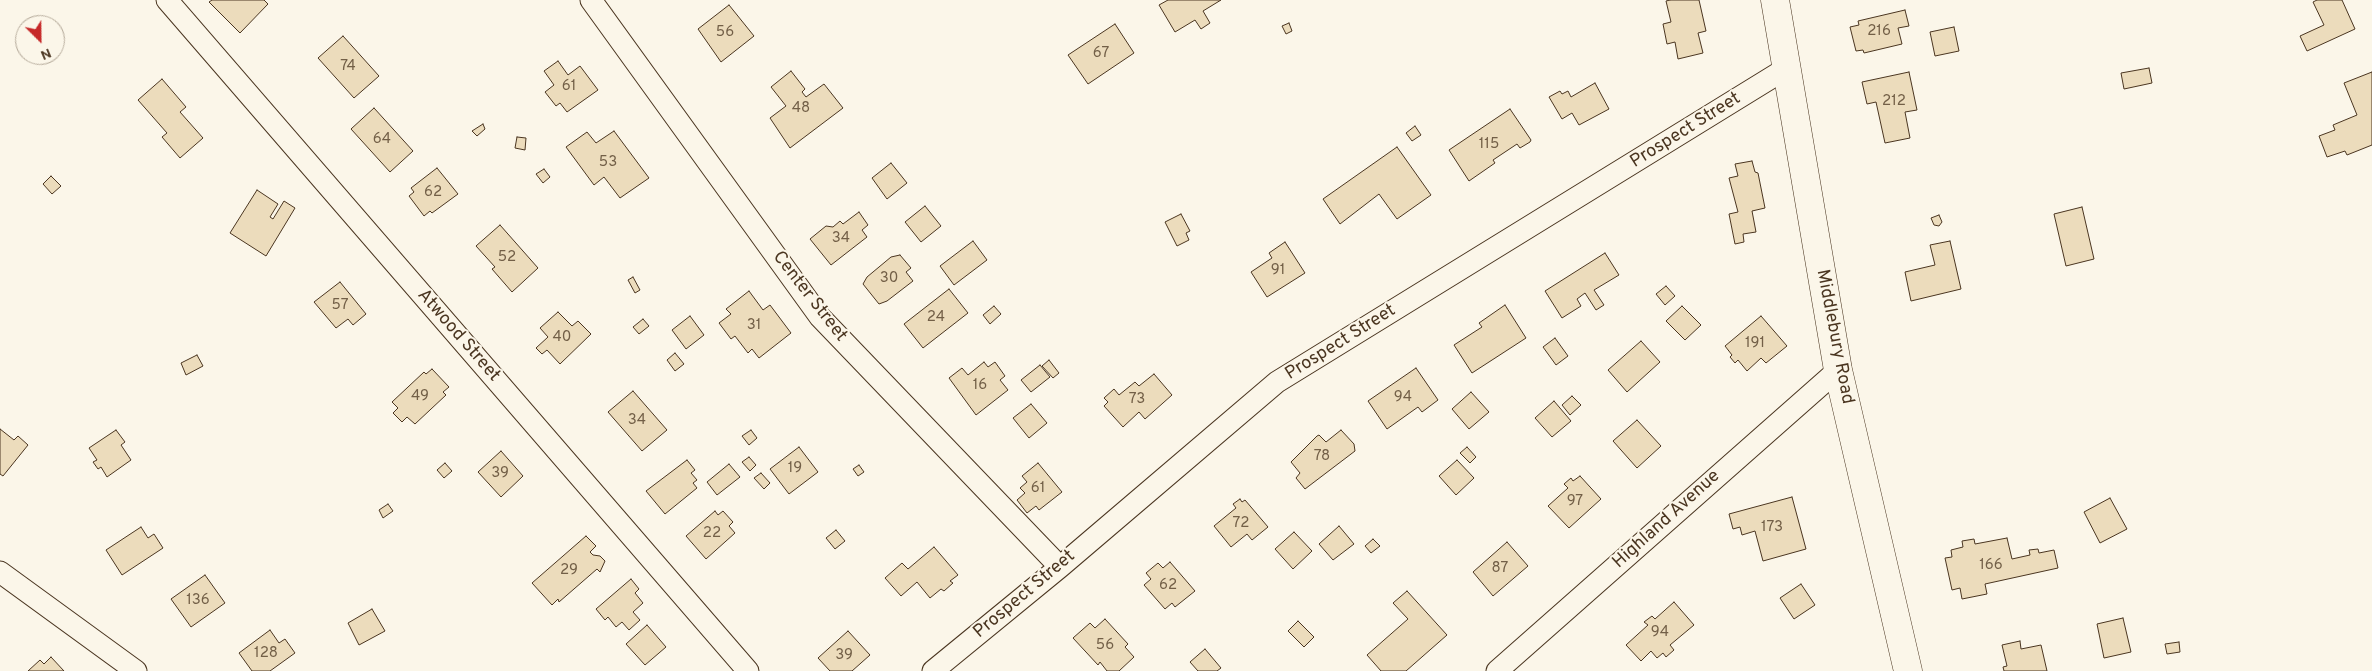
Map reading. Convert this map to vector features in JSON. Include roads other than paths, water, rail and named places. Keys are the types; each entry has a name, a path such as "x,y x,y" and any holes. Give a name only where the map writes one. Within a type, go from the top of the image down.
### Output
{"street":[{"name":"Atwood Street","path":"167,0 748,671"},
{"name":"Center Street","path":"591,0 820,317 1060,567"},
{"name":"Middlebury Road","path":"1776,0 1838,370 1908,671"},
{"name":"Prospect Street","path":"933,671 1060,567 1277,382 1787,68"},
{"name":"Highland Avenue","path":"1497,671 1838,370"},
{"path":"0,572 136,671"}]}
